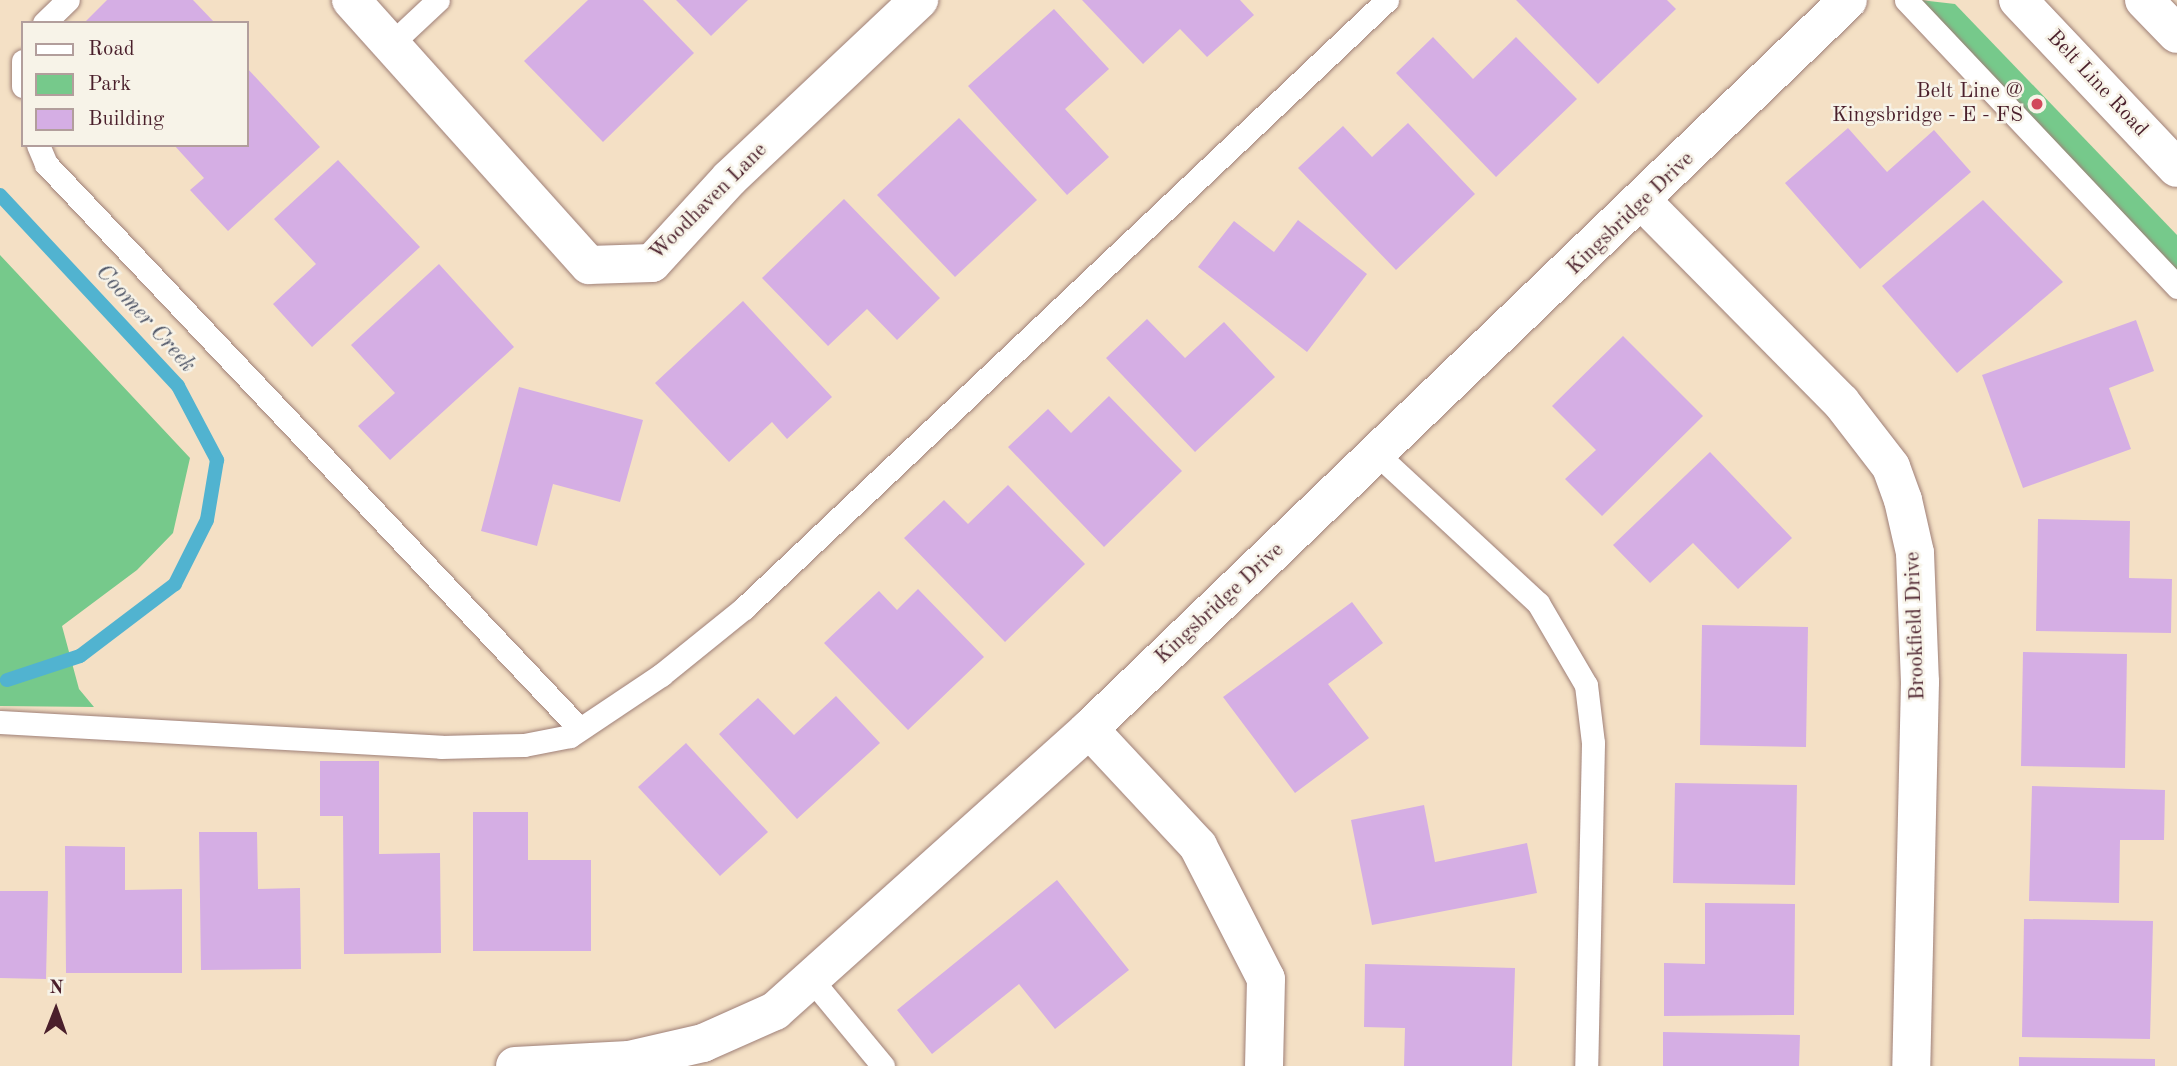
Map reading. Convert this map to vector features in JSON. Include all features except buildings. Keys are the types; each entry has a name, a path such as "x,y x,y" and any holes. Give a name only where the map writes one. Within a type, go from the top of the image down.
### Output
{"street":[{"name":"Woodhaven Lane","path":"352,0 589,265 652,263 730,178 919,0"},
{"name":"Kingsbridge Drive","path":"516,1066 629,1060 703,1043 775,1011 1089,729 1644,203 1848,0"},
{"name":"Belt Line Road","path":"2018,0 2177,168"},
{"path":"2144,0 2177,34"},
{"name":"Brookfield Drive","path":"1644,203 1842,402 1891,467 1903,500 1915,553 1920,682 1911,1066"},
{"path":"1089,729 1198,846 1266,978 1264,1066"}],"lane":[{"path":"46,21 68,0"},
{"path":"391,44 438,0"},
{"path":"0,722 441,747 524,745 580,729 661,675 781,575 1387,0"},
{"path":"1906,0 2177,287"},
{"path":"38,147 46,164 580,729"},
{"path":"1378,454 1538,603 1586,685 1593,743 1586,1066"},
{"path":"811,979 883,1066"}],"green space":[{"path":"1920,0 1955,4 2177,235 2177,275"},
{"path":"0,255 190,458 173,533 137,570 62,626 79,689 94,707 0,706"}],"waterway":[{"name":"Coomer Creek","path":"0,195 178,386 217,460 207,520 175,584 80,656 7,680"}],"place":[{"name":"Belt Line @ Kingsbridge - E - FS","path":"2037,104"}]}
